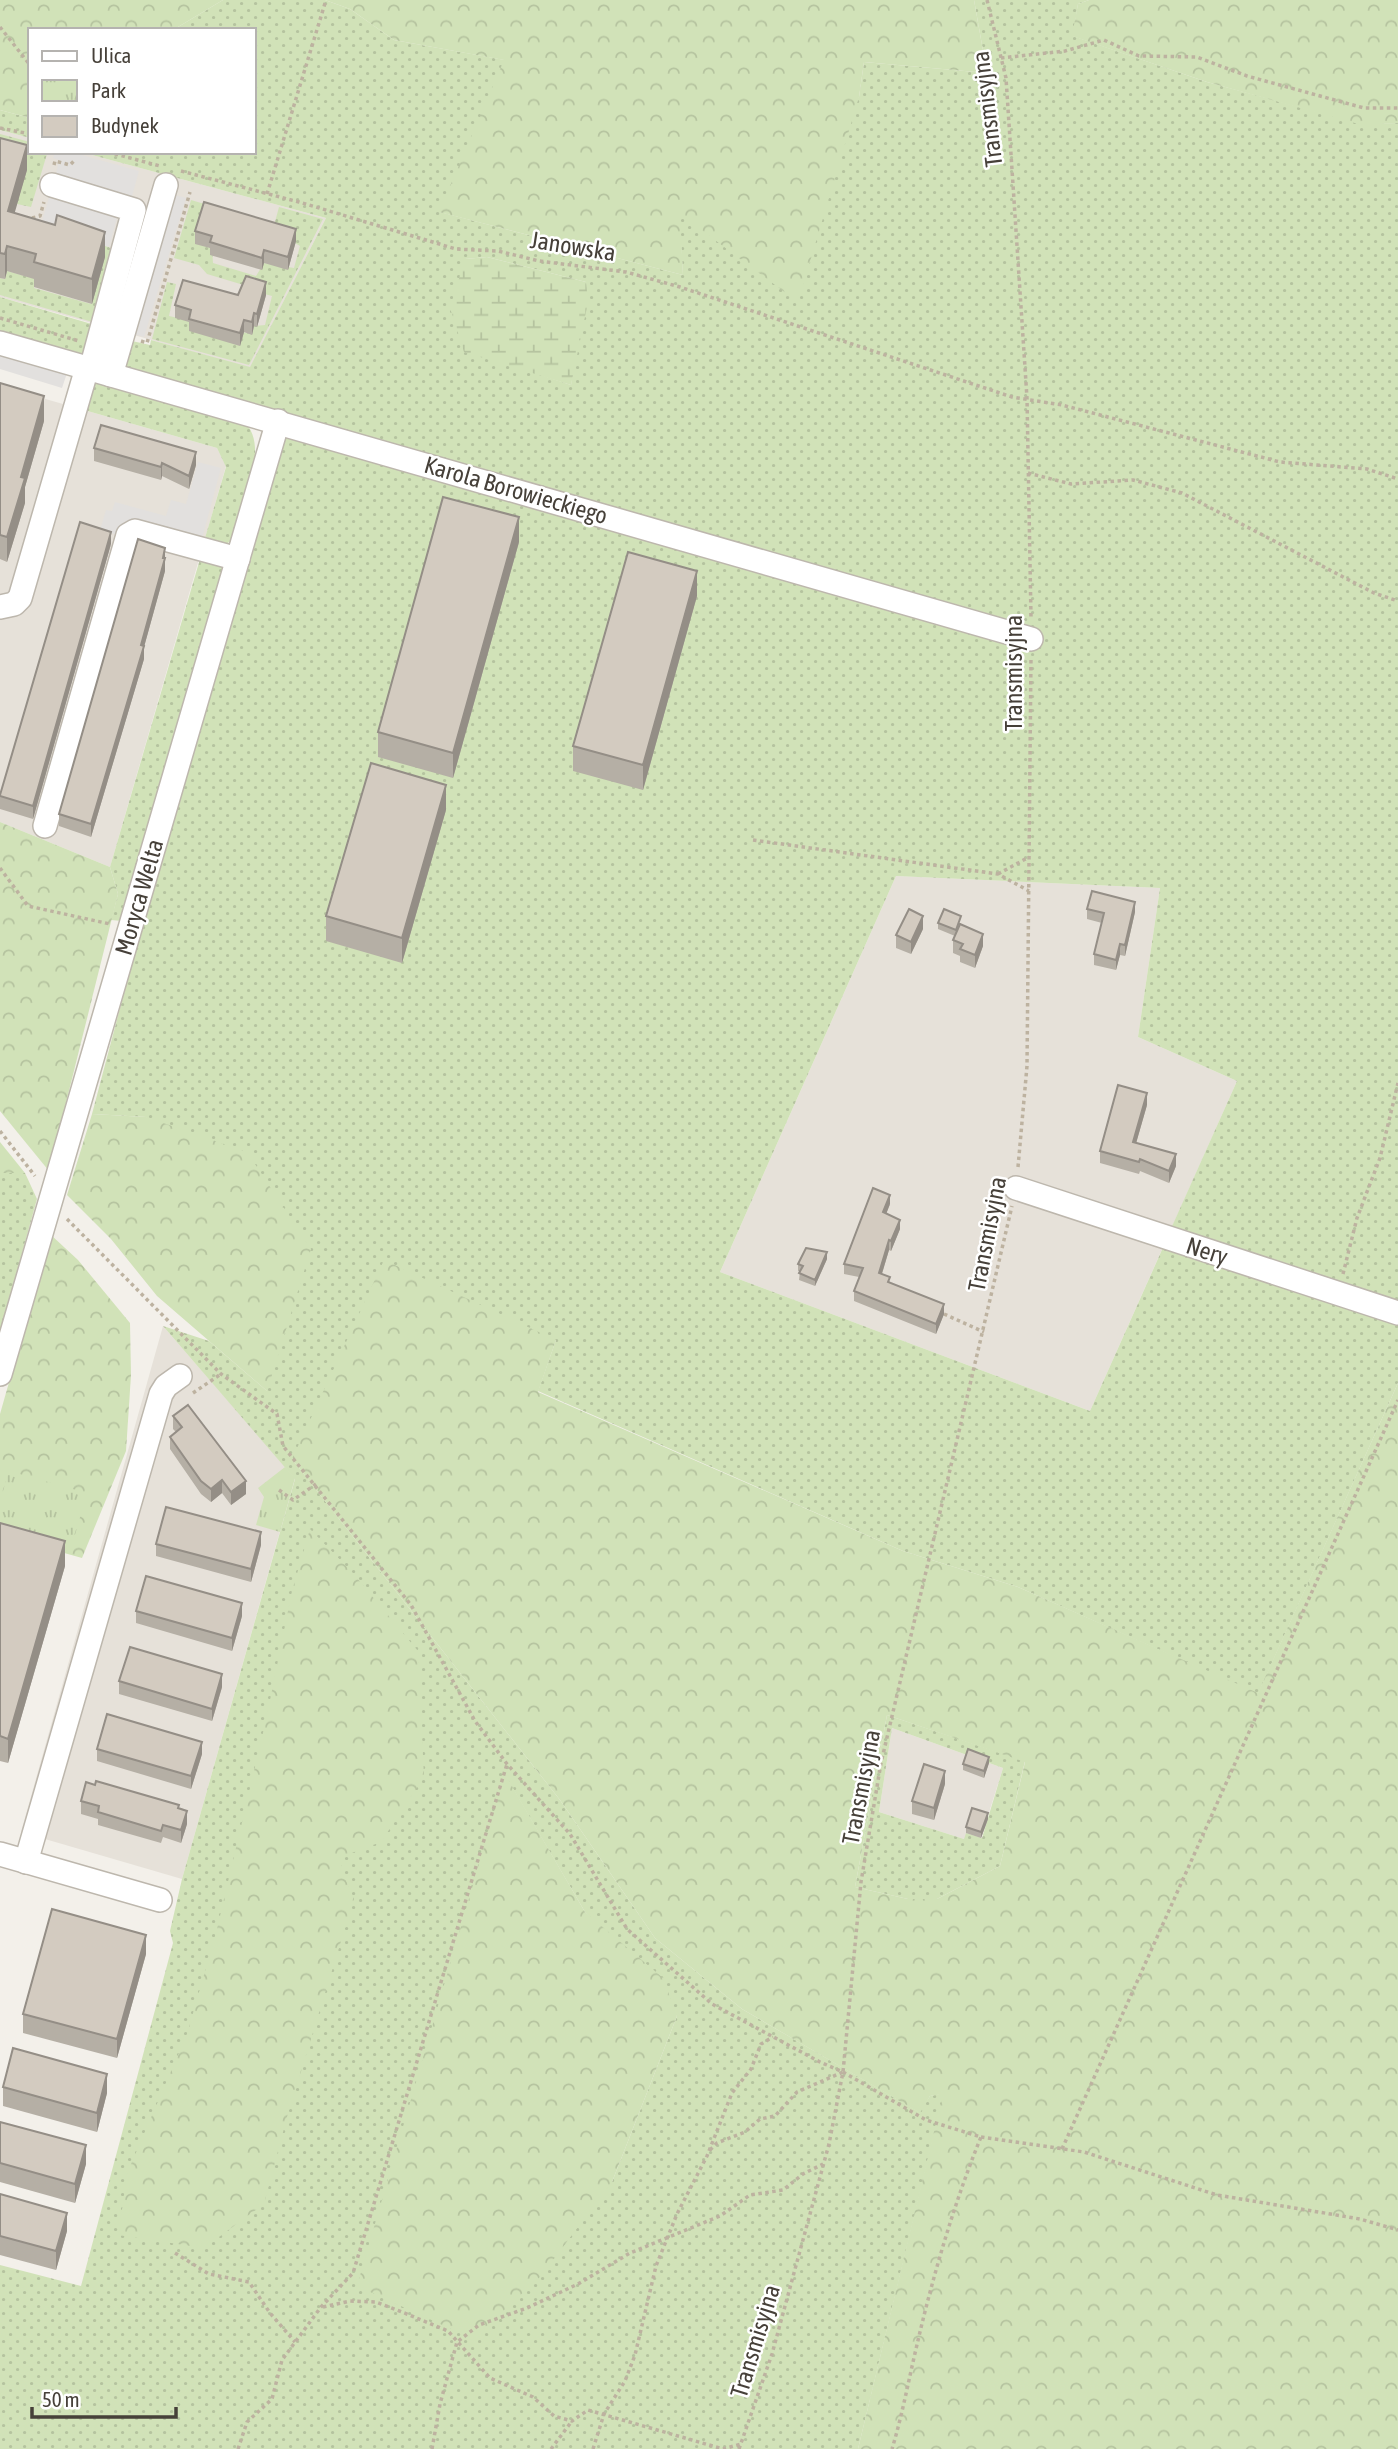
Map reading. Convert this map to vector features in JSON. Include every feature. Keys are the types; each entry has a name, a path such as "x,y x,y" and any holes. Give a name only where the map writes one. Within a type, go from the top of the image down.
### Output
{"street":[{"path":"0,607 14,604 20,598 96,371 167,174"},
{"path":"52,185 134,210 97,347 96,371"},
{"name":"Karola Borowieckiego","path":"0,342 1031,639"},
{"name":"Moryca Welta","path":"0,1374 278,421"},
{"path":"46,826 128,535 135,531 238,559"},
{"name":"Nery","path":"1016,1188 1398,1313"},
{"path":"26,1862 161,1394 166,1386 186,1385"},
{"path":"0,1854 160,1900"}],"path":[{"path":"267,194 326,0"},
{"name":"Transmisyjna","path":"740,2446 772,2354 824,2164 843,2072 861,1882 881,1763 1016,1188 1027,1066 1031,639 1027,398 1006,78 987,0"},
{"path":"0,27 28,62"},
{"path":"1001,58 1065,51 1104,40 1139,56 1198,57 1247,76 1364,108 1398,108"},
{"path":"0,128 28,134"},
{"name":"Janowska","path":"113,154 167,174 267,194 456,249 498,251 539,261 626,272 680,287 985,390 1027,398 1280,462 1367,469 1398,480"},
{"path":"148,339 190,192"},
{"path":"0,318 97,347"},
{"path":"1028,472 1071,484 1132,480 1182,493 1374,593 1398,601"},
{"path":"753,840 998,874 1029,891"},
{"path":"998,874 1029,857"},
{"path":"0,868 27,906 130,928"},
{"path":"1338,1293 1357,1219 1380,1158 1398,1083"},
{"path":"0,1131 30,1167 50,1202 220,1374 277,1414 283,1446 411,1605 475,1721 508,1764 570,1834 627,1929 712,2004 843,2072 926,2120 981,2137 1084,2152 1217,2195 1360,2219 1398,2230"},
{"path":"944,1314 984,1332"},
{"path":"186,1385 220,1374"},
{"path":"1062,2149 1398,1400"},
{"path":"279,1490 293,1500 316,1484"},
{"path":"237,2449 247,2422 272,2399 282,2360 321,2307 353,2273 508,1764"},
{"path":"593,2449 604,2414 625,2381 635,2355 656,2266 667,2238 709,2151 732,2093 751,2068 761,2043 773,2038"},
{"path":"709,2151 717,2143 745,2132 760,2119 775,2116 797,2092 843,2072"},
{"path":"892,2449 904,2409 916,2349 967,2171 981,2137"},
{"path":"432,2449 440,2404 457,2342 479,2325 545,2300 630,2253 720,2216 750,2195 783,2190 803,2174 824,2164"},
{"path":"175,2253 209,2274 249,2282 270,2314 295,2342"},
{"path":"321,2307 351,2301 376,2302 448,2331 490,2378 533,2397 554,2416 572,2421"},
{"path":"551,2449 572,2421 588,2410 723,2449 740,2446"}],"shaded area":[{"path":"0,130 28,137 28,154 88,154 326,218 250,368 0,297"},
{"path":"54,154 78,154 139,171 131,200 55,178 59,160 53,158"},
{"path":"154,189 186,198 144,337 115,329"},
{"path":"50,194 118,214 109,247 40,228"},
{"path":"0,353 67,373 62,388 0,369"},
{"path":"0,386 217,448 226,466 110,867 0,822"},
{"path":"198,462 221,468 197,557 100,530 106,510 112,511 115,502 166,516 171,500 186,504"},
{"path":"896,876 1160,888 1138,1037 1237,1081 1090,1411 720,1272"},
{"path":"163,1326 295,1478 182,1879 21,1832"},
{"path":"892,1728 1003,1768 981,1838 964,1839 879,1812"}],"green space":[{"path":"0,0 223,0 176,28 28,28 28,117 0,110"},
{"path":"223,0 325,0 350,9 394,40 505,60 440,212 683,275 679,214 859,97 864,62 987,73 974,0 1089,0 1078,4 1073,36 1207,82 1362,124 1398,123 1398,1312 1169,1233 1237,1081 1138,1037 1160,888 896,876 720,1272 1090,1411 1165,1243 1398,1318 1398,1383 1258,1694 1018,1587 903,1551 538,1391 556,1340 292,1459 560,1800 655,1938 742,2009 919,2112 930,2096 944,2093 858,2449 0,2449 0,2265 81,2286 173,1943 170,1931 182,1879 295,1479 163,1326 209,1341 267,1391 146,1117 92,1114 160,857 290,415 128,369 125,363 132,341 150,345 151,340 250,367 326,218 88,154 256,154 256,28 176,28","holes":["487,257 586,282 571,385 520,368 465,259","505,1775 585,1912 677,2016 612,2182"]},
{"path":"325,0 974,0 987,73 864,62 859,97 798,302 680,214 683,275 439,212 504,60 394,40 350,9"},
{"path":"1089,0 1398,0 1398,123 1362,125 1207,82 1072,36 1078,4"},
{"path":"0,110 28,117 28,137 0,130"},
{"path":"0,134 28,141 28,154 47,154 31,207 17,204 0,163"},
{"path":"191,200 225,210 212,248 213,263 256,276 264,263 294,268 300,246 295,243 296,240 272,233 279,207 323,219 249,365 152,339 167,282 176,284 169,316 252,334 254,326 265,325 272,296 207,274 199,265 174,258"},
{"path":"83,240 109,247 115,255 96,323 0,295 0,278 5,279 7,271 36,279 34,288 91,304"},
{"path":"487,257 586,282 588,302 571,385 464,352 450,308 465,259"},
{"path":"0,297 95,325 88,352 83,355 0,332"},
{"path":"101,381 243,421 251,431 255,445 255,461 232,540 225,545 205,538 226,467 217,448 84,410 93,385"},
{"path":"200,559 219,563 223,570 122,921 111,920 118,894 110,867"},
{"path":"0,822 110,867 118,894 49,1171 0,1111"},
{"path":"92,1114 146,1117 247,1152 311,1249 267,1391 157,1296 111,1239 67,1195"},
{"path":"0,1142 25,1173 0,1173"},
{"path":"0,1173 25,1173 37,1199 0,1333"},
{"path":"51,1235 78,1260 130,1323 131,1375 126,1451 82,1558 0,1535 0,1414"},
{"path":"384,1260 556,1340 538,1392 903,1551 1018,1587 1258,1693 1398,1383 1398,2449 858,2449 943,2094 930,2096 920,2113 742,2009 655,1938 560,1800 292,1459","holes":["887,1715 1025,1762 1000,1866 937,1899 908,1899 855,1887"]},
{"path":"285,1467 295,1478 280,1532 256,1525 264,1497 258,1488"},
{"path":"9,1471 87,1493 70,1552 0,1533 0,1501"},
{"path":"310,1529 351,1571 418,1651 424,1777 381,1842 341,1857 341,1869 354,1899 287,2117 264,2204 204,2248 118,2235 128,2171 187,2034 216,1933 266,1720 292,1591"},
{"path":"887,1715 1025,1761 1000,1866 937,1899 908,1899 855,1887","holes":["892,1728 1003,1768 982,1838 966,1833 964,1839 879,1812"]},
{"path":"505,1774 585,1912 663,1978 677,2016 612,2182 541,2276 473,2339 357,2286"}],"building":[{"path":"0,138 27,145 8,211 55,225 57,215 105,232 92,279 34,262 36,254 7,246 5,254 0,253"},
{"path":"204,202 296,229 288,257 264,250 262,258 210,242 212,236 195,231"},
{"path":"246,276 266,282 257,314 254,313 252,322 244,320 240,333 189,319 191,310 175,305 183,280 238,295"},
{"path":"0,383 44,396 21,477 25,478 7,537 0,535"},
{"path":"101,425 196,452 189,476 162,463 161,467 94,448"},
{"path":"443,497 519,517 453,753 378,732"},
{"path":"80,522 111,532 33,806 0,795"},
{"path":"138,539 165,548 165,558 141,645 144,646 91,824 59,814"},
{"path":"628,552 697,571 643,765 573,746"},
{"path":"371,763 446,785 402,938 326,916"},
{"path":"1092,891 1135,902 1125,945 1120,944 1116,960 1094,954 1104,913 1087,909"},
{"path":"909,909 923,916 911,942 896,935"},
{"path":"944,909 961,916 956,930 938,923"},
{"path":"960,924 983,934 975,955 960,949 963,944 953,940"},
{"path":"1118,1085 1147,1093 1133,1142 1176,1154 1169,1171 1140,1159 1139,1162 1100,1151"},
{"path":"873,1188 890,1195 883,1212 900,1220 891,1241 889,1240 879,1273 890,1277 888,1282 944,1304 936,1324 854,1291 863,1268 844,1264"},
{"path":"806,1248 827,1252 815,1280 799,1273 803,1266 798,1264"},
{"path":"188,1405 246,1481 231,1492 222,1480 211,1489 201,1481 170,1437 182,1427 173,1416"},
{"path":"166,1507 261,1532 251,1569 156,1544"},
{"path":"0,1523 65,1541 8,1739 0,1736"},
{"path":"146,1576 242,1603 232,1638 136,1611"},
{"path":"130,1647 222,1674 212,1709 119,1681"},
{"path":"107,1714 202,1742 191,1776 97,1749"},
{"path":"968,1749 989,1757 984,1771 963,1764"},
{"path":"924,1764 945,1771 934,1808 912,1801"},
{"path":"96,1781 179,1805 178,1808 187,1811 181,1830 163,1825 161,1831 98,1812 99,1806 81,1801 86,1782 95,1785"},
{"path":"972,1808 988,1813 981,1832 966,1827"},
{"path":"52,1909 146,1935 117,2039 23,2014"},
{"path":"13,2048 107,2074 97,2113 3,2087"},
{"path":"0,2122 86,2145 75,2184 0,2163"},
{"path":"0,2194 67,2213 56,2251 0,2236"}]}
